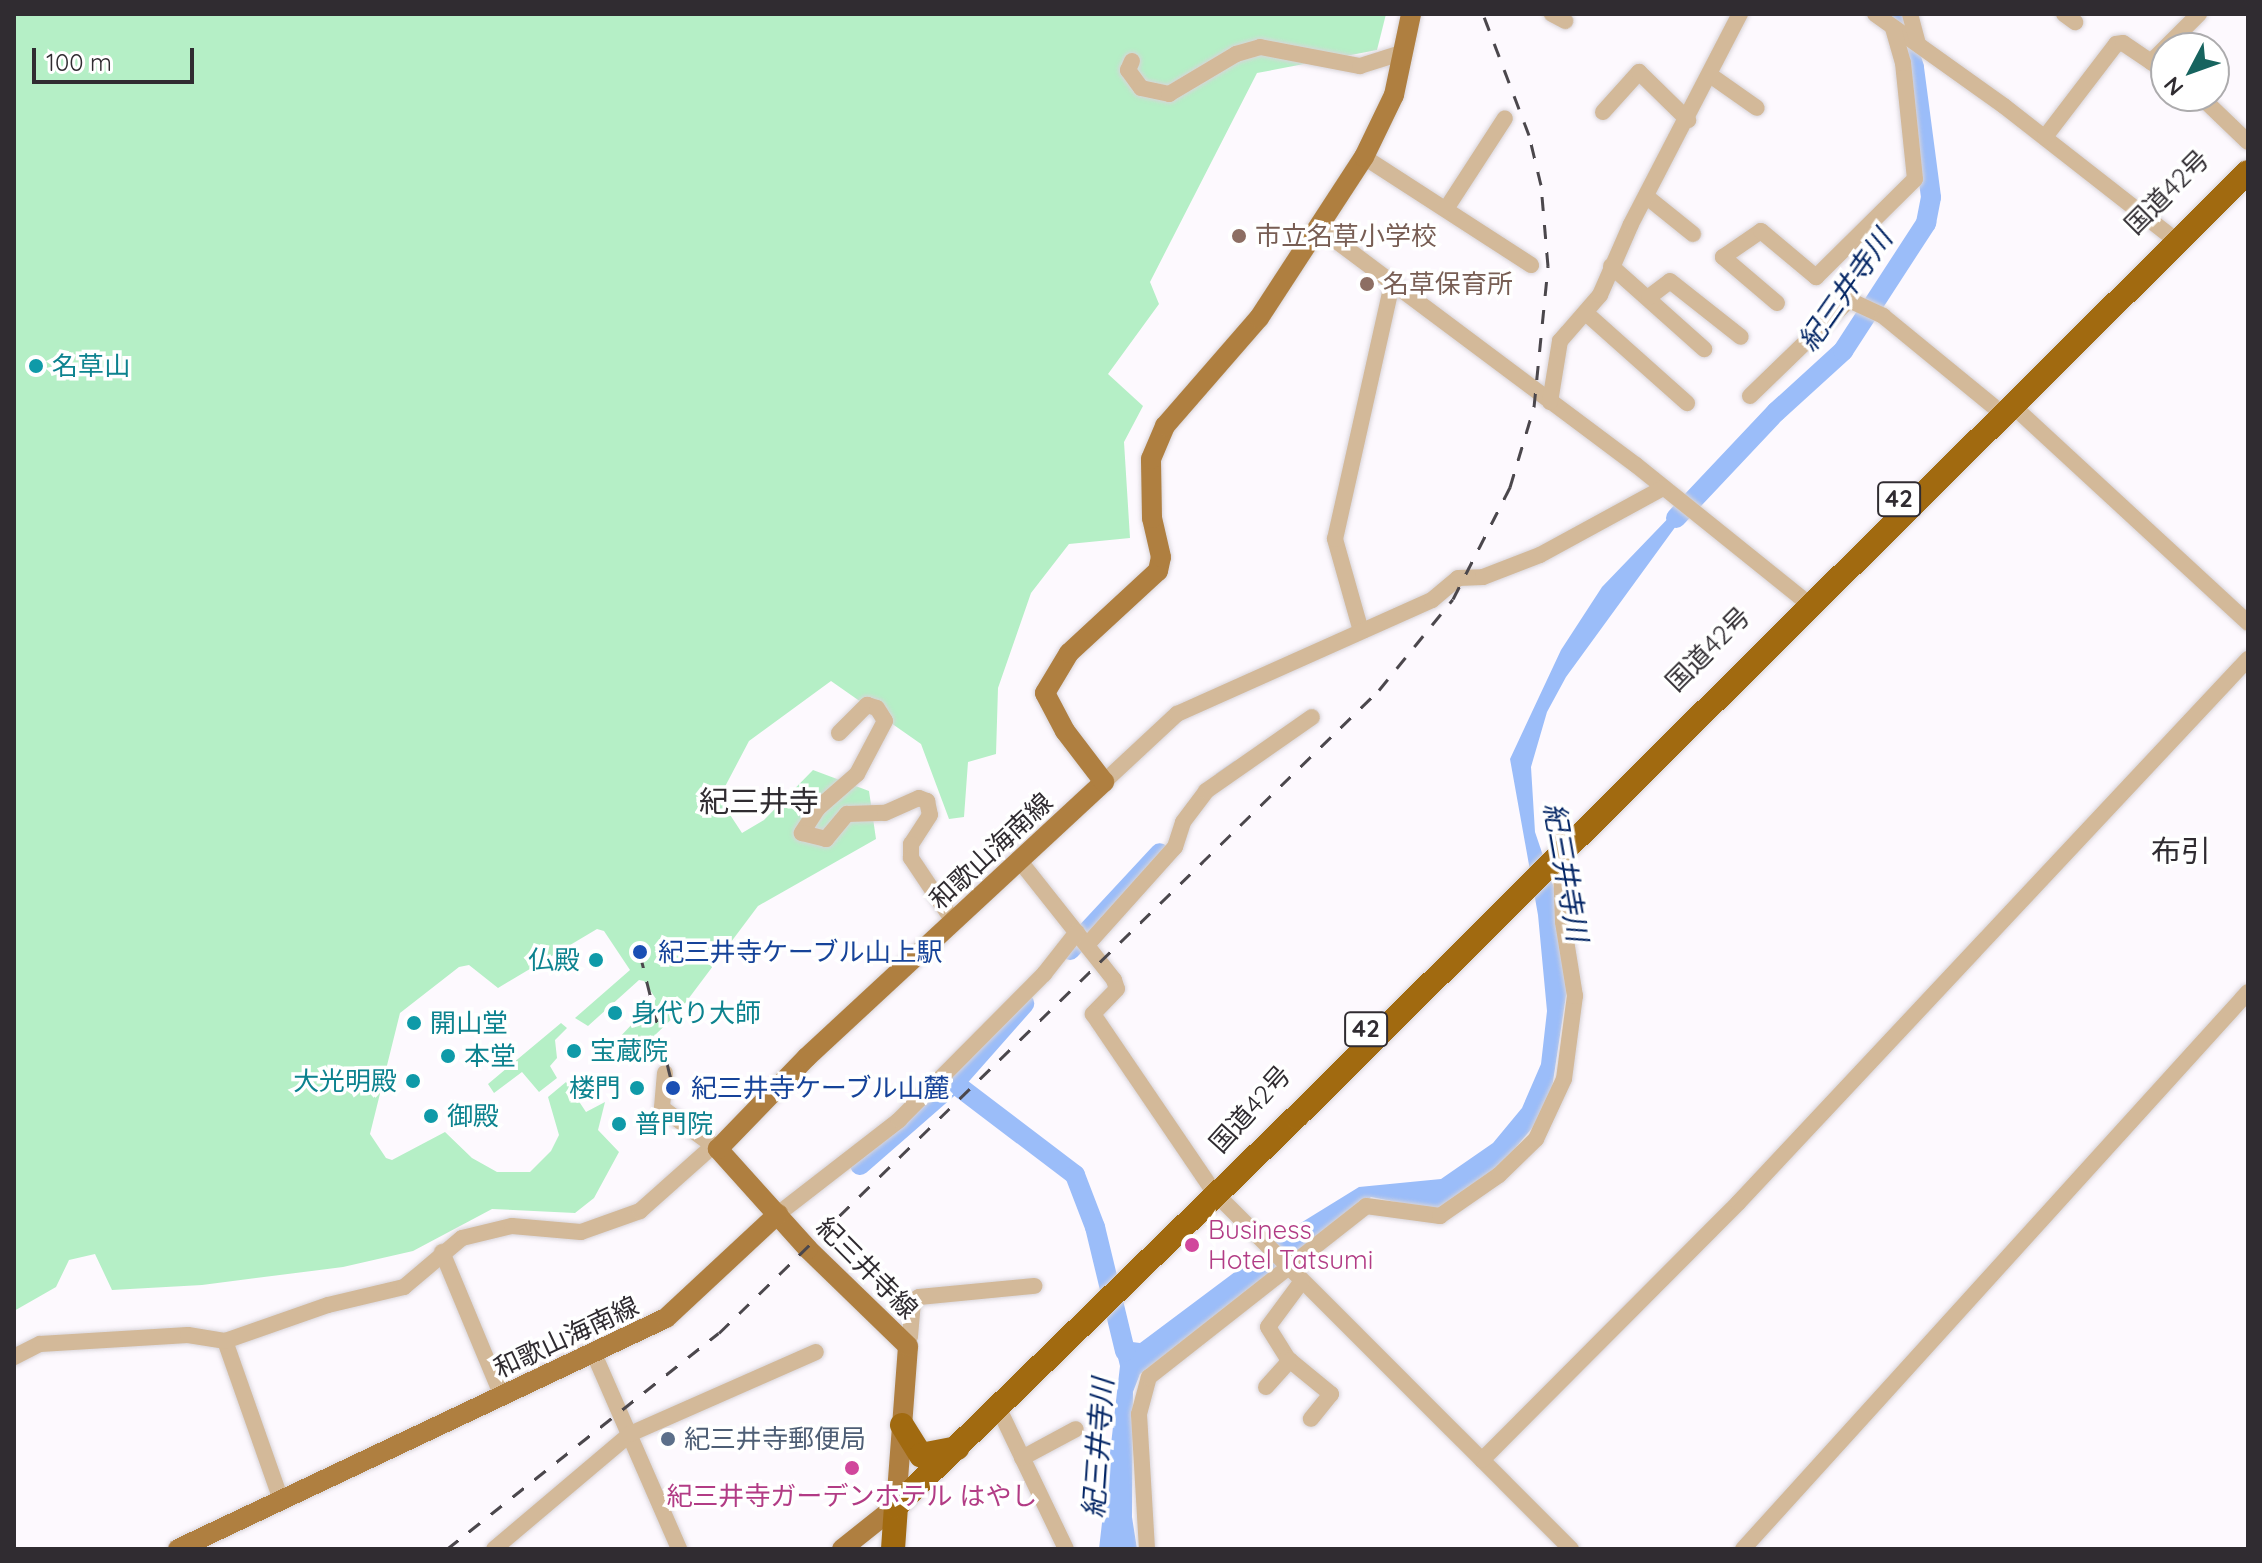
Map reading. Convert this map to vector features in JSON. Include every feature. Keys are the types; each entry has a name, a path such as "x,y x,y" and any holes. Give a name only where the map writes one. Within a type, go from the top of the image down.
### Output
{"highway":[{"name":"国道42号","path":"896,1506 2172,236 2248,152"},
{"name":"国道42号","path":"2172,236 2248,172"},
{"path":"902,1425 921,1455 957,1448"},
{"path":"893,1549 896,1506"}],"main road":[{"path":"1104,782 1045,693 1069,653 1158,571 1161,557 1152,518 1151,459 1165,426 1259,318 1364,157 1394,95 1411,14"},
{"name":"和歌山海南線","path":"716,1147 1104,782"},
{"path":"716,1147 778,1214"},
{"name":"和歌山海南線","path":"178,1549 666,1318 778,1214"},
{"name":"紀三井寺線","path":"778,1214 904,1341 909,1353 896,1506"},
{"path":"842,1549 896,1506"},
{"path":"860,1549 896,1506"}],"street":[{"path":"1550,402 1560,341 1587,314 1740,14"},
{"path":"1875,14 2045,137 2172,236"},
{"path":"1910,14 1916,42"},
{"path":"2181,32 2199,14"},
{"path":"1777,303 1723,257 1761,231 1816,277 1915,179 1903,63 1893,27"},
{"path":"2045,137 2116,44 2123,43 2150,61"},
{"path":"1132,61 1131,80 1141,88 1169,94 1236,54 1260,47 1360,66 1404,52"},
{"path":"1603,112 1639,72 1688,120"},
{"path":"1710,75 1757,108"},
{"path":"2217,112 2248,142"},
{"path":"1446,209 1505,118"},
{"path":"1364,157 1531,265"},
{"path":"1647,197 1693,234"},
{"path":"1319,228 1686,504 1805,601"},
{"path":"1611,266 1649,297"},
{"path":"1704,349 1648,302 1649,297 1670,281 1741,337"},
{"path":"1361,631 1335,539 1392,284"},
{"path":"1750,396 1849,300 1883,316 2002,405 2248,623"},
{"path":"1587,314 1687,403"},
{"path":"1104,782 1177,714 1432,600 1458,578 1483,577 1540,555 1663,488"},
{"path":"1482,1460 1738,1203 2248,659"},
{"path":"839,733 867,705 877,708 885,721 857,774 818,808 802,833 826,839 847,814 885,813 919,798 927,801 930,815 911,844 911,858 953,921"},
{"path":"778,1214 899,1120 1175,847 1183,822 1206,791 1312,717"},
{"path":"1147,1549 1140,1488 1142,1386 1287,1266 1372,1204 1431,1218 1440,1216 1499,1175 1536,1139 1564,1079 1575,996 1556,850"},
{"path":"1019,860 1082,938 1117,989 1093,1014 1214,1192 1571,1549"},
{"path":"1743,1549 2248,992"},
{"path":"14,1357 40,1344 188,1335 225,1341 328,1305 404,1287 453,1242 494,1229 591,1231 653,1203 716,1147 662,1108 665,1073"},
{"path":"442,1252 502,1396"},
{"path":"1302,1281 1268,1327 1290,1360 1331,1394 1311,1419"},
{"path":"904,1341 910,1336 913,1301 919,1297 1034,1286"},
{"path":"225,1341 281,1500"},
{"path":"494,1549 630,1434 816,1352"},
{"path":"594,1354 679,1549"},
{"path":"1266,1387 1290,1360"},
{"path":"998,1407 1066,1549"},
{"path":"1022,1458 1076,1429"}],"green space":[{"path":"14,14 1386,14 1377,50 1257,73 1150,282 1159,304 1108,374 1143,406 1124,442 1130,538 1069,544 1031,593 998,688 996,754 968,762 964,817 949,819 921,744 831,681 749,741 719,798 742,833 764,820 813,770 869,791 876,839 758,906 677,1014 633,1056 617,1046 617,1040 656,999 644,981 639,980 588,1026 575,1018 630,970 604,931 597,929 498,988 469,965 459,967 400,1013 370,1134 386,1158 392,1160 445,1132 472,1158 497,1172 530,1172 551,1151 559,1135 548,1097 566,1082 586,1112 605,1102 598,1130 619,1152 594,1198 575,1213 492,1209 413,1251 343,1267 202,1285 112,1290 95,1254 69,1260 56,1287 14,1311"},
{"path":"561,1023 567,1028 555,1040 557,1058 550,1066 557,1078 539,1092 522,1072 494,1093 488,1084"}],"water":[{"path":"1679,507 1684,515 1566,677 1547,712 1531,767 1535,832 1554,888 1567,989 1551,1095 1533,1127 1496,1171 1436,1210 1371,1197 1140,1374 1133,1392 1132,1517 1137,1549 1099,1549 1120,1366 1111,1329 1125,1321 1132,1342 1140,1343 1299,1224 1359,1187 1441,1179 1493,1143 1522,1108 1541,1064 1547,1011 1538,915 1510,759 1561,650 1602,587"}],"waterway":[{"name":"紀三井寺川","path":"1676,518 1776,412 1843,351 1926,223 1931,197 1914,67 1897,14"},
{"path":"1217,774 1234,762"},
{"path":"1070,950 1160,853"},
{"path":"860,1165 954,1083 1024,1004"},
{"path":"954,1083 1075,1175 1095,1227 1125,1351"}],"railway":[{"path":"447,1549 719,1333 1379,690 1453,599 1510,487 1534,407 1548,266 1541,185 1529,135 1483,14"},
{"path":"640,954 674,1091"}],"place":[{"name":"市立名草小学校","path":"1239,236"},
{"name":"名草保育所","path":"1367,284"},
{"name":"名草山","path":"36,366"},
{"name":"紀三井寺ケーブル山上駅","path":"640,952"},
{"name":"仏殿","path":"596,960"},
{"name":"身代り大師","path":"615,1013"},
{"name":"開山堂","path":"414,1023"},
{"name":"宝蔵院","path":"574,1051"},
{"name":"本堂","path":"448,1056"},
{"name":"大光明殿","path":"413,1081"},
{"name":"楼門","path":"637,1088"},
{"name":"紀三井寺ケーブル山麓","path":"673,1088"},
{"name":"御殿","path":"431,1116"},
{"name":"普門院","path":"619,1124"},
{"name":"Business Hotel Tatsumi","path":"1192,1245"},
{"name":"紀三井寺郵便局","path":"668,1439"},
{"name":"紀三井寺ガーデンホテル はやし","path":"852,1468"}],"district":[{"name":"紀三井寺","path":"759,801"},
{"name":"布引","path":"2181,851"}]}
